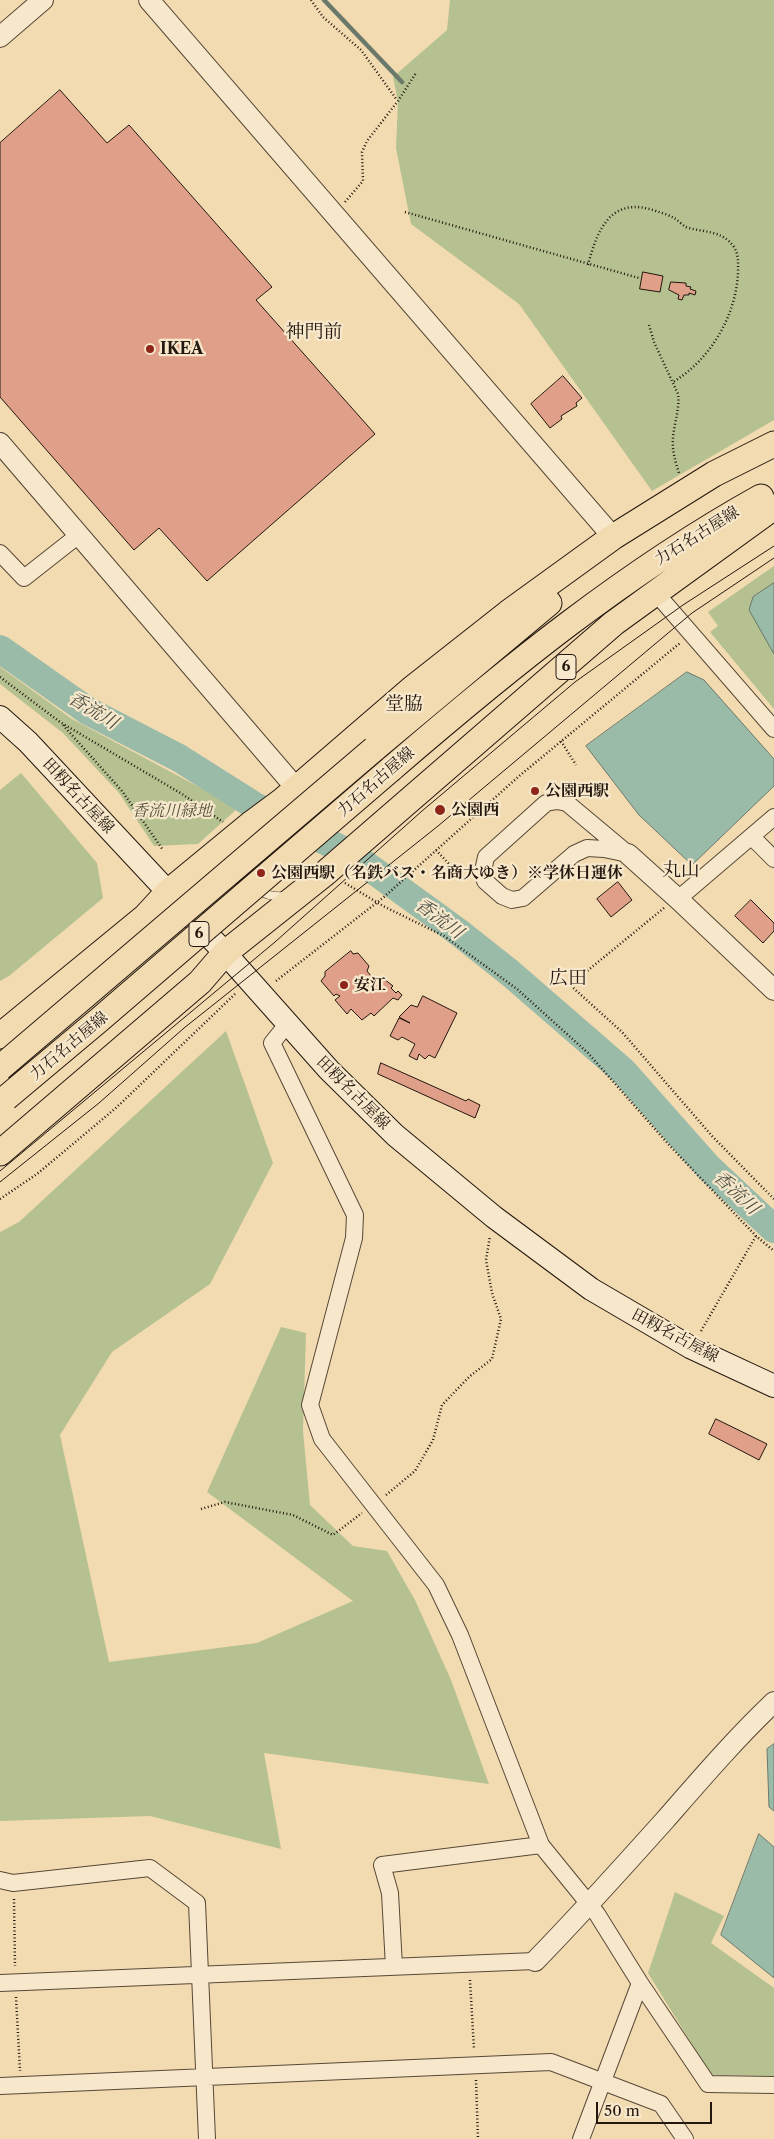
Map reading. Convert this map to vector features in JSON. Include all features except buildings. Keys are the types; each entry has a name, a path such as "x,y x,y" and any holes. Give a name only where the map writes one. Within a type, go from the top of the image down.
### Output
{"main road":[{"path":"0,1036 145,917 167,893 240,827 289,794 421,681 508,613 614,537 714,474 774,444"},
{"name":"力石名古屋線","path":"0,1068 540,610 667,522 774,458"},
{"name":"力石名古屋線","path":"3,1100 100,1020 391,769 539,645 620,584 774,489"},
{"name":"6","path":"0,1153 200,982 225,953 327,871 614,623 774,506"},
{"name":"田籾名古屋線","path":"0,717 28,742 225,953 329,1070 395,1134 494,1217 591,1289 690,1347 774,1386"}],"street":[{"path":"0,38 43,0"},
{"path":"149,0 614,537"},
{"path":"0,443 80,534 289,794"},
{"path":"0,553 24,578 80,534"},
{"path":"655,592 774,730"},
{"path":"579,815 583,830 582,842 574,854 523,898 512,900 502,896 485,881 483,871 486,857 546,803 567,802 579,815 628,854 673,902 774,990"},
{"path":"673,902 774,818"},
{"path":"752,837 774,859"},
{"path":"574,854 587,848 628,854"},
{"path":"288,1023 272,1043 355,1215 354,1238 310,1405 322,1439 436,1585 460,1635 541,1845 597,1914 640,1983 708,2084 774,2085"},
{"path":"0,1983 535,1961 589,1906 704,1776 774,1702"},
{"path":"394,1967 390,1893 382,1865 541,1845"},
{"path":"0,1880 13,1883 150,1868 197,1903 207,2139"},
{"path":"581,2139 640,1983"},
{"path":"0,2086 551,2062 661,2104 684,2139"}],"lane":[{"path":"240,827 237,850 240,868 249,884 262,893 277,897 296,895"}],"path":[{"path":"311,0 323,17 361,50 398,101"},
{"path":"333,211 349,199 363,181 362,152 367,141 398,101 416,73"},
{"path":"588,265 595,239 606,221 625,209 646,208 657,211 686,226 710,231 728,240 734,248 738,258 737,286 729,316 699,363 692,370 673,382"},
{"path":"405,212 639,278"},
{"path":"649,325 654,342 673,382 679,401 673,438 673,453 679,473"},
{"path":"274,982 377,902 561,741 692,633"},
{"path":"0,678 60,722 240,827"},
{"path":"60,722 122,791 162,850"},
{"path":"561,741 576,765"},
{"path":"436,850 450,865"},
{"path":"327,871 377,902 444,936 517,989 588,1053 669,1145 756,1236 774,1252"},
{"path":"673,902 570,985 622,1032 712,1136 774,1199"},
{"path":"0,1199 37,1174 117,1107 250,981"},
{"path":"201,1509 225,1502 294,1515 333,1535 415,1471 433,1440 442,1405 470,1376 492,1359 501,1319 492,1293 486,1260 494,1217"},
{"path":"690,1347 736,1273 756,1236"}],"green space":[{"path":"450,0 774,0 774,420 652,491 519,304 411,224 396,148 398,101 393,77 447,30"},
{"path":"774,566 774,709 710,632 718,626 708,612"},
{"name":"香流川緑地","path":"0,667 72,719 238,808 198,844 154,846 119,793 63,733 0,684"},
{"path":"21,773 97,863 103,898 9,976 0,981 0,790"},
{"path":"226,1031 273,1163 210,1284 112,1352 60,1435 109,1662 257,1643 353,1601 207,1492 281,1327 306,1333 303,1431 310,1505 353,1546 387,1551 415,1600 451,1680 489,1784 264,1753 281,1849 150,1816 0,1821 0,1232 19,1222"},
{"path":"675,1892 724,1916 711,1943 774,1988 774,2076 711,2075 648,1973"}],"shaded area":[{"path":"774,583 774,654 749,610 753,597"},
{"path":"687,672 704,680 774,759 774,786 692,865 639,815 586,746"},
{"path":"774,1744 774,1811 769,1807 767,1749"},
{"path":"759,1834 774,1847 774,1978 721,1935"}],"waterway":[{"path":"324,0 402,82"},
{"name":"香流川","path":"0,649 88,711 179,758 255,806 351,854 457,931 510,973 623,1071 708,1167 774,1229"}],"tram line":[{"path":"0,1171 275,942 422,811 575,682 683,605 774,546"},
{"path":"0,1182 99,1103 184,1028 438,826 692,613 774,558"}],"place":[{"name":"IKEA","path":"150,349"},
{"name":"公園西駅","path":"535,791"},
{"name":"公園西","path":"440,810"},
{"name":"公園西駅（名鉄バス・名商大ゆき）※学休日運休","path":"261,873"},
{"name":"安江","path":"344,985"}],"district":[{"name":"神門前","path":"314,333"},
{"name":"堂脇","path":"404,705"},
{"name":"丸山","path":"681,871"},
{"name":"広田","path":"568,979"}]}
